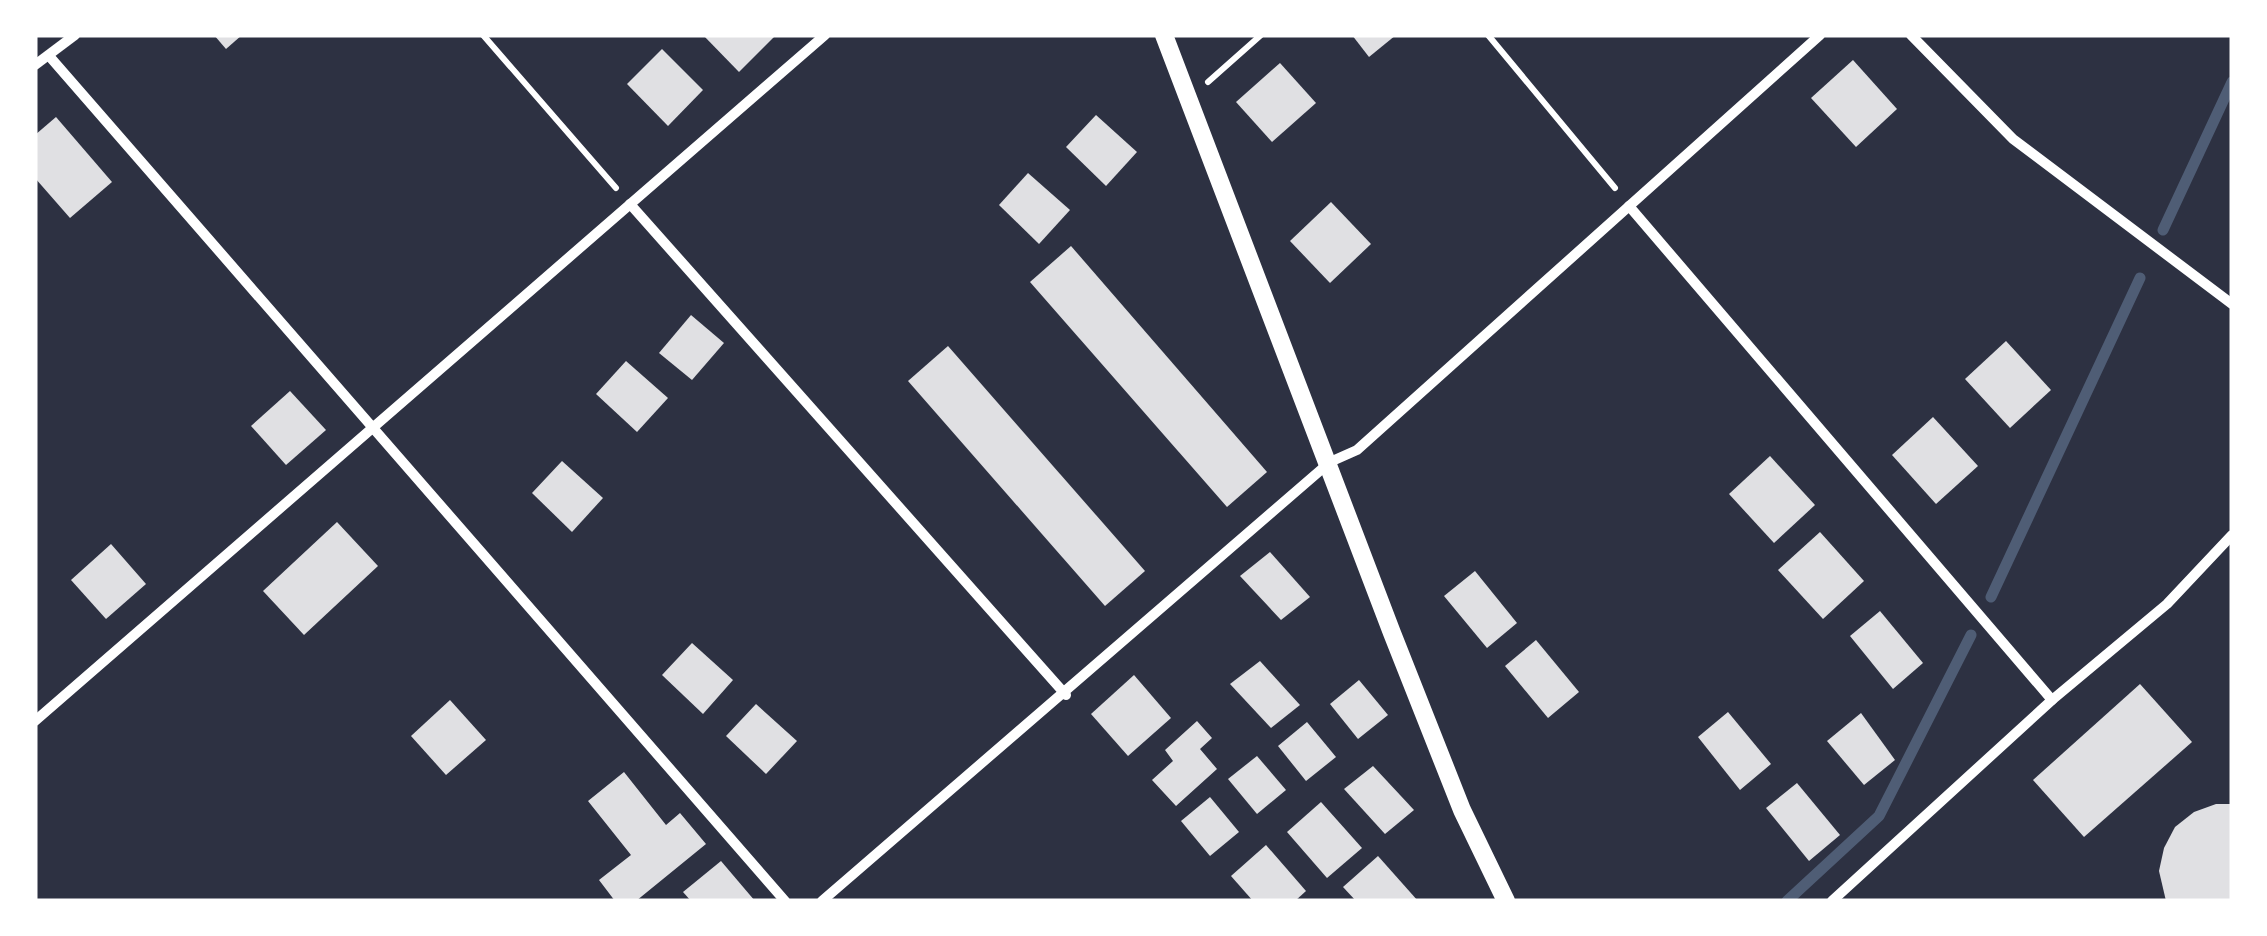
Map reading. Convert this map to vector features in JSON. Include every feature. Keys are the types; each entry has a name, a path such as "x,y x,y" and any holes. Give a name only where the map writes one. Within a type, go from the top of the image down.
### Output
{"street":[{"path":"35,65 76,35"},
{"path":"35,721 825,35"},
{"path":"1164,35 1462,810 1506,901"},
{"path":"822,901 1330,462 1356,450 1820,35"},
{"path":"1910,35 2012,139 2232,304"},
{"path":"50,57 785,901"},
{"path":"630,204 1066,694"},
{"path":"1629,206 2052,700"},
{"path":"1832,901 2052,700 2167,604 2232,534"}],"path":[{"path":"482,35 630,204"},
{"path":"1188,99 1261,35"},
{"path":"1488,35 1629,206"}],"building":[{"path":"214,35 242,35 226,49"},
{"path":"703,35 776,35 739,72"},
{"path":"1352,35 1396,35 1369,57"},
{"path":"662,49 703,90 668,126 627,84"},
{"path":"1853,60 1897,109 1856,147 1811,98"},
{"path":"1280,63 1316,103 1272,142 1236,102"},
{"path":"1096,115 1137,152 1106,186 1066,147"},
{"path":"56,117 112,182 70,218 35,178 35,135"},
{"path":"1028,173 1070,210 1039,244 999,205"},
{"path":"1331,202 1371,244 1330,283 1290,241"},
{"path":"1071,246 1267,472 1227,507 1030,282"},
{"path":"691,315 724,343 692,380 659,353"},
{"path":"2006,341 2051,390 2010,428 1965,379"},
{"path":"948,346 1145,571 1105,606 908,381"},
{"path":"626,361 668,398 637,432 596,394"},
{"path":"290,391 326,430 286,465 251,426"},
{"path":"1933,417 1978,466 1936,504 1892,455"},
{"path":"1770,456 1815,505 1774,543 1729,494"},
{"path":"562,461 603,498 572,532 532,493"},
{"path":"337,522 378,566 304,635 263,591"},
{"path":"1820,532 1864,581 1823,619 1778,570"},
{"path":"111,544 146,584 106,619 71,580"},
{"path":"1270,552 1310,597 1281,620 1240,576"},
{"path":"1475,571 1517,623 1487,648 1444,596"},
{"path":"1880,611 1923,663 1893,689 1850,636"},
{"path":"1536,640 1579,692 1548,718 1505,666"},
{"path":"692,643 733,680 703,714 662,675"},
{"path":"1260,661 1300,705 1271,728 1230,684"},
{"path":"1134,675 1171,718 1128,756 1091,714"},
{"path":"1359,680 1388,715 1358,739 1330,704"},
{"path":"2140,684 2192,742 2084,837 2033,780"},
{"path":"450,700 486,740 446,775 411,736"},
{"path":"756,704 797,741 766,774 726,736"},
{"path":"1728,712 1771,764 1740,790 1698,737"},
{"path":"1861,713 1895,760 1864,785 1827,741"},
{"path":"1197,721 1212,738 1200,749 1217,769 1176,806 1152,780 1173,761 1165,750"},
{"path":"1307,722 1336,757 1306,781 1278,746"},
{"path":"1257,756 1286,790 1257,814 1228,779"},
{"path":"1373,766 1414,810 1385,834 1344,789"},
{"path":"624,772 666,825 680,813 706,844 636,901 615,901 599,880 631,855 588,801"},
{"path":"1797,783 1840,835 1809,861 1766,808"},
{"path":"1210,797 1239,832 1210,856 1181,821"},
{"path":"1321,802 1362,848 1327,878 1287,832"},
{"path":"2216,804 2232,804 2232,901 2166,901 2159,871 2164,848 2175,827 2194,812"},
{"path":"1266,845 1306,891 1295,901 1253,901 1231,876"},
{"path":"1378,856 1418,901 1356,901 1343,887"},
{"path":"721,861 755,901 691,901 683,892"}],"waterway":[{"path":"2163,230 2232,82"},
{"path":"1991,597 2140,278"},
{"path":"1787,901 1879,816 1971,635"}]}
